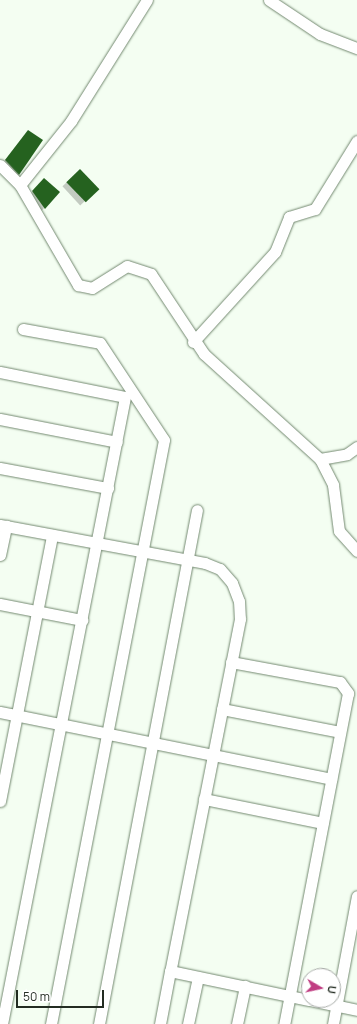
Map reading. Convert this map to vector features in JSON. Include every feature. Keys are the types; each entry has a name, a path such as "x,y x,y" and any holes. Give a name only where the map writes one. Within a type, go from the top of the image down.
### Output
{"street":[{"path":"20,185 70,121 147,0"},
{"path":"269,0 320,34 357,48"},
{"path":"193,342 276,252 289,217 315,209 357,142"},
{"path":"0,165 20,185 78,285 92,288 128,266 146,270 193,342 320,459 333,485 339,531 357,551"},
{"path":"23,329 100,343 164,440 141,552 51,1024"},
{"path":"0,372 125,396 98,544 2,1024"},
{"path":"0,419 117,442"},
{"path":"320,459 347,454 357,447"},
{"path":"0,468 108,488"},
{"path":"99,1024 197,510"},
{"path":"0,555 3,526 188,560 220,569 232,584 239,601 240,620 160,1024"},
{"path":"0,801 52,535"},
{"path":"62,723 98,544"},
{"path":"0,604 82,620"},
{"path":"231,662 340,682 348,693 284,1024"},
{"path":"222,709 340,732"},
{"path":"0,712 107,732 331,779"},
{"path":"204,799 323,823"},
{"path":"341,980 357,896"},
{"path":"170,971 301,998"},
{"path":"188,1024 198,977"},
{"path":"237,1024 245,986"},
{"path":"341,1007 357,1010"},
{"path":"333,1024 336,1008"}],"building":[{"path":"28,130 43,140 19,175 5,160"},
{"path":"80,169 99,189 86,202 66,182"},
{"path":"44,178 60,192 45,209 32,191"}]}
